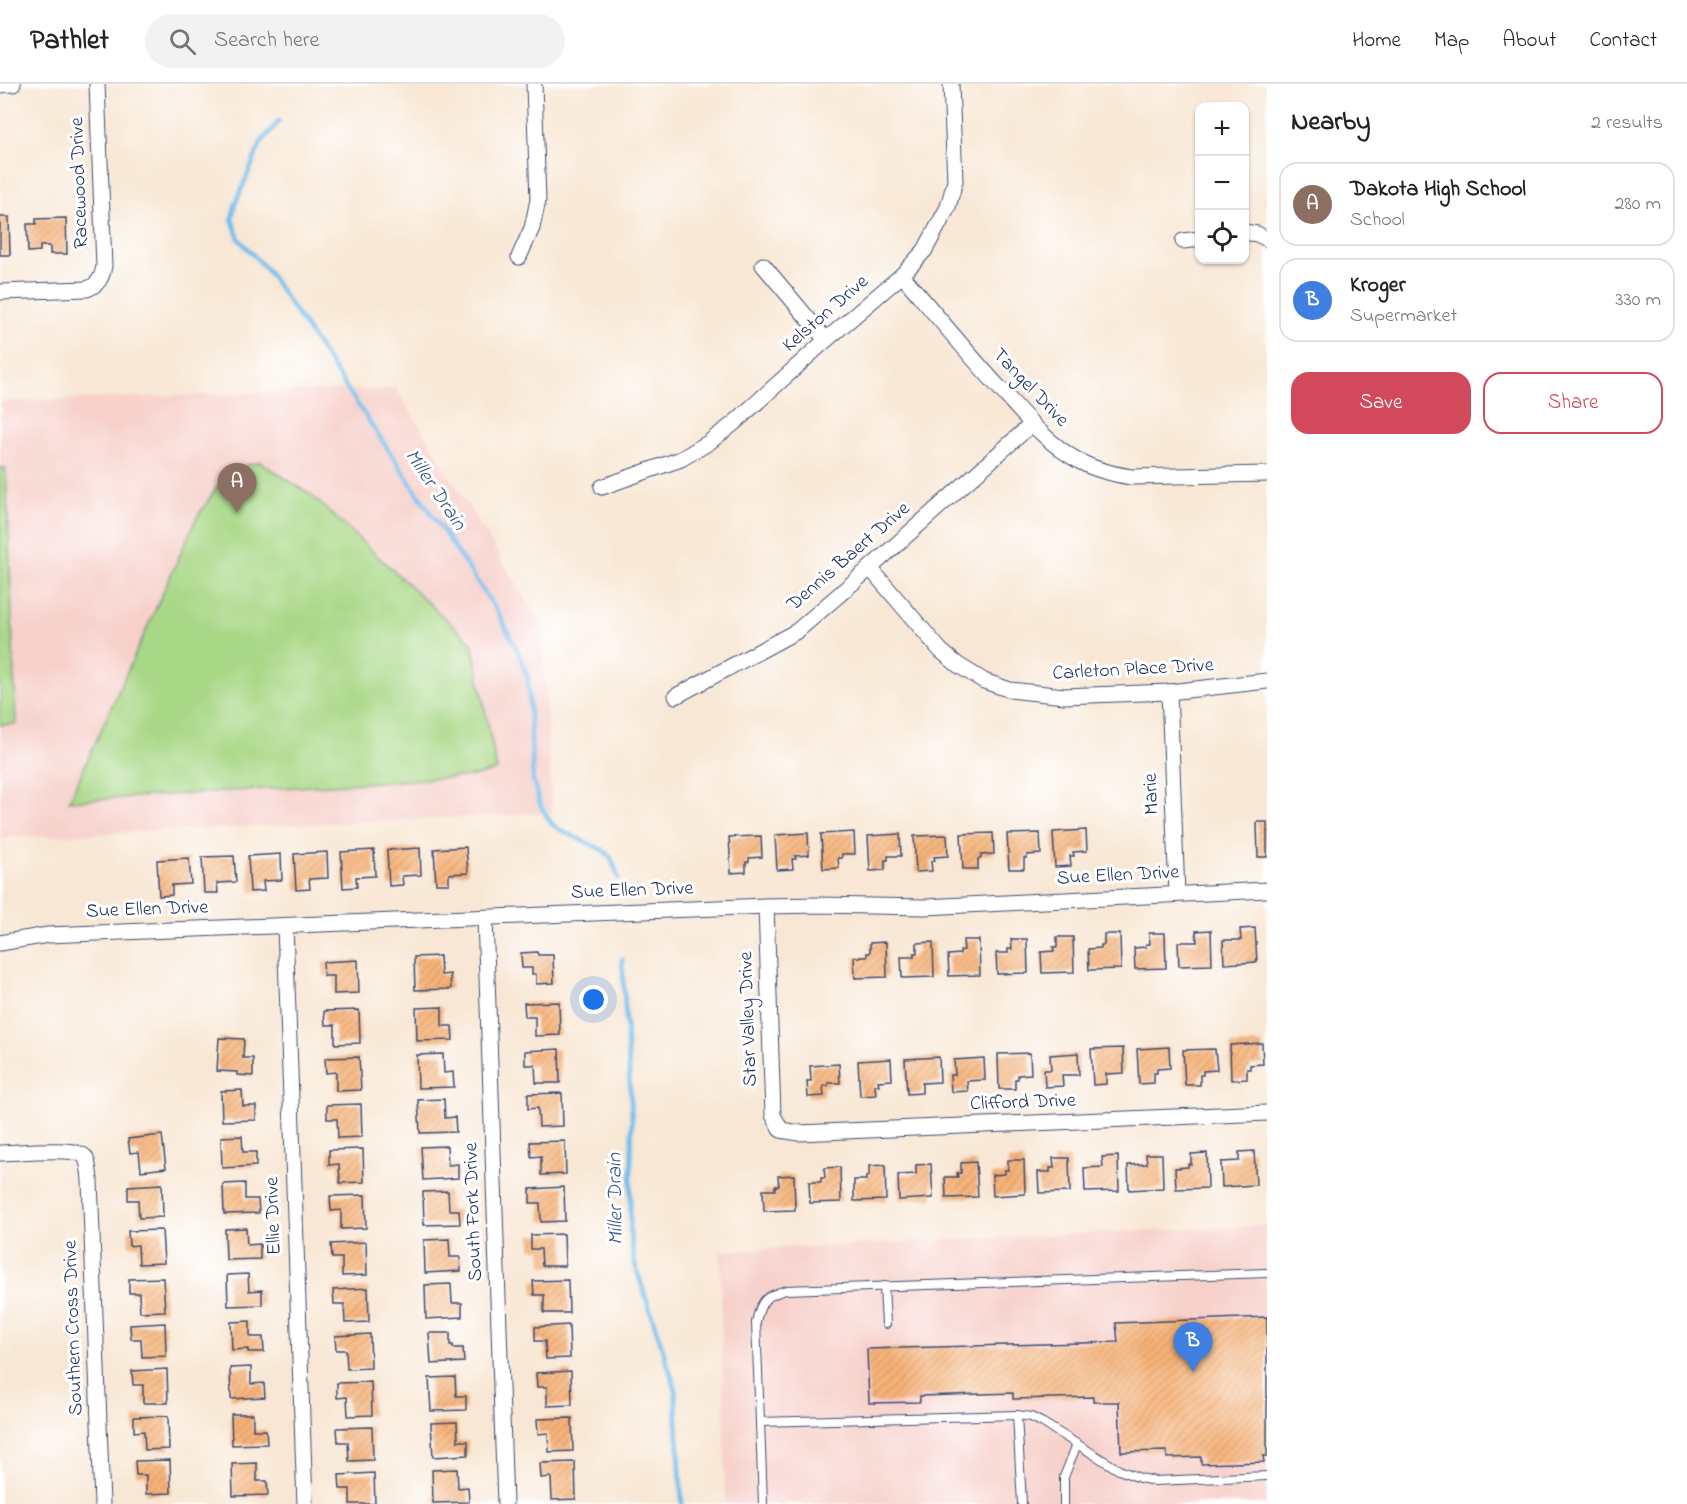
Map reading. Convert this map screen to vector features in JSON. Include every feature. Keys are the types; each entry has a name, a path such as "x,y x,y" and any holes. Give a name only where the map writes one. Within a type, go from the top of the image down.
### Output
{"street":[{"path":"0,85 13,84"},
{"name":"Racewood Drive","path":"0,292 87,289 100,280 104,266 97,84"},
{"path":"519,257 532,228 537,200 534,84"},
{"name":"Kelston Drive","path":"602,487 681,459 734,424 902,275 925,250 948,207 955,181 951,84"},
{"path":"1249,233 1266,238"},
{"path":"1183,241 1195,240"},
{"path":"763,265 826,340"},
{"name":"Tangel Drive","path":"902,275 1032,424 1059,448 1079,461 1113,474 1131,477 1267,474"},
{"name":"Dennis Baert Drive","path":"676,696 796,631 1032,424"},
{"name":"Carleton Place Drive","path":"870,568 941,651 984,681 1010,690 1064,696 1169,692 1267,681"},
{"name":"Marie","path":"1169,692 1178,894"},
{"name":"Sue Ellen Drive","path":"0,943 48,935 766,906 925,907 1267,890"},
{"name":"Star Valley Drive","path":"766,906 773,1115 781,1130"},
{"name":"South Fork Drive","path":"485,918 505,1504"},
{"name":"Ellie Drive","path":"285,926 305,1504"},
{"name":"Clifford Drive","path":"781,1130 799,1133 1267,1113"},
{"name":"Southern Cross Drive","path":"0,1153 65,1150 80,1153 88,1164 102,1504"}],"lane":[{"path":"764,1504 756,1322 759,1309 768,1296 786,1290 1267,1273"},
{"path":"884,1286 886,1324"},
{"path":"760,1422 1017,1415 1044,1423 1119,1470 1140,1478 1155,1481 1267,1476"},
{"path":"1017,1415 1022,1504"},
{"path":"1064,1504 1064,1477 1077,1444"}],"shaded area":[{"path":"396,388 542,625 552,813 0,838 0,402"},
{"path":"1267,1225 1267,1504 726,1504 720,1251"}],"green space":[{"path":"260,462 311,495 472,643 497,770 476,776 69,801 196,519 229,469"},
{"path":"0,468 6,468 16,724 0,725"}],"building":[{"path":"0,217 9,217 10,255 0,255"},
{"path":"66,218 67,254 50,254 50,246 40,246 40,251 28,252 27,224 36,224 36,219"},
{"path":"1257,822 1267,822 1267,857 1258,857"},
{"path":"1086,830 1087,851 1073,852 1074,856 1070,856 1071,866 1055,867 1053,832"},
{"path":"854,832 855,854 842,854 842,858 838,858 839,868 823,869 821,834"},
{"path":"808,833 809,855 795,856 796,859 792,859 793,869 777,870 775,835"},
{"path":"993,833 994,854 981,855 978,859 978,869 963,869 961,834"},
{"path":"1040,833 1041,854 1027,855 1027,858 1024,858 1024,869 1009,869 1007,834"},
{"path":"900,834 901,856 888,856 888,860 885,860 885,870 870,871 868,836"},
{"path":"947,835 948,856 934,857 935,861 931,861 932,871 916,872 914,836"},
{"path":"761,836 762,857 749,858 749,862 746,862 746,872 731,873 729,837"},
{"path":"466,847 468,873 449,874 449,884 436,884 434,849"},
{"path":"420,848 421,875 402,876 403,885 389,886 387,850"},
{"path":"374,850 375,876 356,877 357,887 343,888 341,852"},
{"path":"327,852 328,878 309,879 310,889 296,890 294,854"},
{"path":"281,854 282,880 263,881 264,891 250,892 248,856"},
{"path":"234,856 236,882 217,883 218,893 204,893 202,857"},
{"path":"189,858 191,884 172,885 172,895 159,896 157,860"},
{"path":"1255,928 1257,962 1224,964 1223,940 1241,940 1240,929"},
{"path":"1211,930 1212,965 1179,966 1178,942 1197,942 1196,931"},
{"path":"1149,933 1165,933 1166,968 1135,969 1134,948 1146,947 1146,944 1150,944"},
{"path":"1104,934 1120,934 1121,969 1089,970 1088,949 1101,948 1101,945 1104,945"},
{"path":"1057,937 1073,937 1074,972 1042,973 1041,952 1054,951 1053,947 1057,947"},
{"path":"1011,939 1027,939 1028,973 997,974 996,953 1008,953 1008,949 1012,949"},
{"path":"963,940 979,940 980,975 949,976 948,955 960,954 960,951 964,950"},
{"path":"886,942 887,977 855,978 854,957 867,957 867,953 870,953 870,943"},
{"path":"933,942 934,977 902,978 901,957 914,957 914,953 917,953 917,943"},
{"path":"537,952 538,955 553,955 554,983 536,984 536,974 532,974 532,968 522,968 521,953"},
{"path":"440,956 441,975 450,974 451,989 415,990 414,957"},
{"path":"358,960 359,993 334,994 334,976 324,976 323,962"},
{"path":"559,1002 560,1035 535,1036 535,1017 525,1017 524,1003"},
{"path":"442,1007 442,1026 452,1026 453,1040 417,1041 416,1008"},
{"path":"359,1010 360,1043 335,1044 335,1025 325,1025 324,1011"},
{"path":"219,1038 244,1039 243,1058 253,1058 253,1076 217,1071"},
{"path":"1262,1043 1263,1064 1250,1065 1250,1069 1247,1069 1247,1079 1231,1080 1230,1045"},
{"path":"1169,1047 1170,1068 1157,1069 1157,1073 1154,1073 1154,1083 1139,1084 1137,1049"},
{"path":"1123,1048 1124,1073 1106,1074 1106,1084 1093,1085 1091,1049"},
{"path":"559,1049 560,1083 536,1083 535,1065 525,1065 525,1051"},
{"path":"1215,1049 1217,1070 1203,1071 1203,1075 1200,1075 1200,1085 1185,1085 1183,1050"},
{"path":"1030,1053 1031,1074 1018,1075 1018,1079 1015,1079 1015,1089 999,1089 998,1054"},
{"path":"1078,1053 1079,1075 1062,1075 1063,1086 1045,1087 1044,1070 1051,1070 1050,1055"},
{"path":"443,1054 444,1073 453,1072 454,1087 418,1088 417,1055"},
{"path":"359,1057 361,1090 336,1091 336,1072 326,1073 325,1058"},
{"path":"939,1057 940,1082 922,1083 922,1093 907,1094 905,1059"},
{"path":"984,1058 985,1080 967,1081 968,1091 951,1092 950,1075 955,1075 954,1060"},
{"path":"891,1059 892,1080 878,1081 879,1085 875,1085 876,1095 860,1096 858,1061"},
{"path":"839,1064 840,1083 828,1083 828,1086 823,1086 824,1096 808,1097 807,1081 811,1081 810,1066"},
{"path":"242,1090 243,1106 256,1106 256,1120 222,1121 221,1091"},
{"path":"562,1093 563,1126 539,1127 538,1108 528,1109 528,1094"},
{"path":"444,1099 445,1118 455,1117 456,1132 420,1133 418,1100"},
{"path":"361,1104 362,1137 338,1138 337,1119 327,1119 327,1105"},
{"path":"162,1135 166,1168 141,1171 139,1152 130,1153 128,1139"},
{"path":"242,1136 243,1152 256,1152 256,1166 222,1168 221,1137"},
{"path":"565,1141 566,1174 541,1175 541,1156 531,1157 530,1142"},
{"path":"447,1146 448,1165 458,1164 458,1178 423,1180 421,1147"},
{"path":"363,1149 364,1182 340,1183 339,1164 329,1165 329,1150"},
{"path":"1254,1151 1256,1185 1222,1187 1221,1162 1239,1161 1239,1152"},
{"path":"1207,1153 1208,1188 1176,1189 1175,1168 1188,1167 1188,1164 1191,1164 1191,1154"},
{"path":"1146,1154 1162,1154 1163,1188 1129,1190 1128,1165 1147,1164"},
{"path":"1118,1156 1119,1191 1085,1192 1084,1168 1103,1167 1102,1157"},
{"path":"1053,1158 1069,1158 1070,1192 1039,1193 1038,1172 1050,1172 1050,1168 1054,1168"},
{"path":"1008,1160 1024,1160 1025,1194 993,1196 992,1175 1005,1174 1005,1170 1008,1170"},
{"path":"976,1162 978,1197 946,1198 945,1177 958,1177 957,1173 961,1173 961,1163"},
{"path":"931,1164 933,1198 899,1200 898,1175 916,1174 916,1165"},
{"path":"885,1165 886,1200 854,1201 854,1180 866,1180 866,1176 869,1176 869,1166"},
{"path":"840,1167 841,1202 810,1203 809,1182 821,1182 821,1178 825,1178 824,1168"},
{"path":"794,1175 795,1210 764,1211 763,1190 775,1190 775,1186 779,1186 778,1176"},
{"path":"245,1183 245,1199 258,1199 259,1213 224,1214 223,1184"},
{"path":"162,1184 163,1217 139,1218 138,1200 128,1200 128,1186"},
{"path":"564,1187 565,1221 541,1222 540,1203 530,1203 530,1189"},
{"path":"448,1191 449,1210 459,1210 460,1224 424,1225 423,1192"},
{"path":"365,1195 366,1228 341,1229 341,1210 331,1211 330,1196"},
{"path":"246,1228 247,1245 260,1244 260,1259 226,1260 225,1229"},
{"path":"162,1230 164,1263 139,1264 138,1245 129,1246 128,1231"},
{"path":"564,1234 565,1266 542,1266 541,1249 531,1249 531,1235"},
{"path":"449,1239 450,1257 460,1257 461,1271 425,1273 424,1240"},
{"path":"366,1242 367,1275 342,1276 342,1258 332,1258 331,1244"},
{"path":"248,1274 249,1291 262,1290 262,1305 228,1306 227,1275"},
{"path":"163,1278 165,1311 140,1312 139,1293 129,1293 129,1279"},
{"path":"568,1280 569,1313 544,1313 544,1295 534,1295 533,1281"},
{"path":"451,1284 452,1303 462,1303 462,1317 426,1319 425,1285"},
{"path":"368,1288 369,1322 345,1323 344,1304 334,1304 333,1290"},
{"path":"1267,1317 1267,1456 1263,1456 1264,1462 1201,1464 1201,1457 1167,1458 1167,1451 1121,1452 1119,1402 1093,1402 1093,1397 1013,1399 1013,1393 920,1396 920,1402 869,1403 867,1349 1118,1342 1116,1323"},
{"path":"250,1321 250,1337 263,1337 264,1352 248,1352 248,1349 232,1350 231,1322"},
{"path":"165,1323 166,1356 142,1357 141,1339 131,1339 130,1325"},
{"path":"569,1325 570,1358 546,1359 545,1341 535,1341 535,1327"},
{"path":"429,1333 450,1333 450,1345 453,1345 453,1348 463,1348 464,1362 431,1364"},
{"path":"370,1334 371,1368 347,1369 346,1350 336,1350 335,1336"},
{"path":"251,1367 251,1384 264,1383 265,1397 231,1399 230,1368"},
{"path":"167,1369 168,1403 143,1403 143,1385 133,1385 132,1371"},
{"path":"571,1371 572,1405 547,1406 547,1387 537,1387 536,1373"},
{"path":"455,1377 456,1396 466,1396 466,1410 431,1411 429,1378"},
{"path":"371,1382 372,1415 348,1416 347,1397 337,1398 337,1383"},
{"path":"231,1414 253,1414 253,1430 266,1430 267,1444 232,1445"},
{"path":"168,1416 169,1449 145,1450 144,1431 134,1432 134,1417"},
{"path":"572,1418 573,1451 549,1452 548,1433 538,1434 537,1419"},
{"path":"457,1422 458,1441 468,1441 468,1455 433,1457 431,1423"},
{"path":"372,1427 373,1460 349,1461 348,1442 338,1442 337,1428"},
{"path":"170,1460 171,1493 146,1494 146,1475 136,1475 135,1461"},
{"path":"575,1462 576,1499 552,1500 551,1477 541,1478 540,1463"},
{"path":"257,1463 257,1481 267,1481 268,1495 233,1496 232,1464"},
{"path":"457,1469 458,1488 468,1487 469,1502 433,1503 432,1470"},
{"path":"374,1473 375,1504 350,1504 350,1489 340,1489 339,1475"}],"waterway":[{"name":"Miller Drain","path":"279,121 261,143 235,205 232,219 239,239 267,270 497,611 517,649 528,678 533,780 540,805 551,823 558,829 603,850 611,858 619,879"},
{"name":"Miller Drain","path":"622,959 632,1120 630,1233 634,1261 675,1387 682,1504"}],"place":[{"name":"Dakota High School","path":"237,513"},
{"name":"Kroger","path":"1193,1372"}]}
